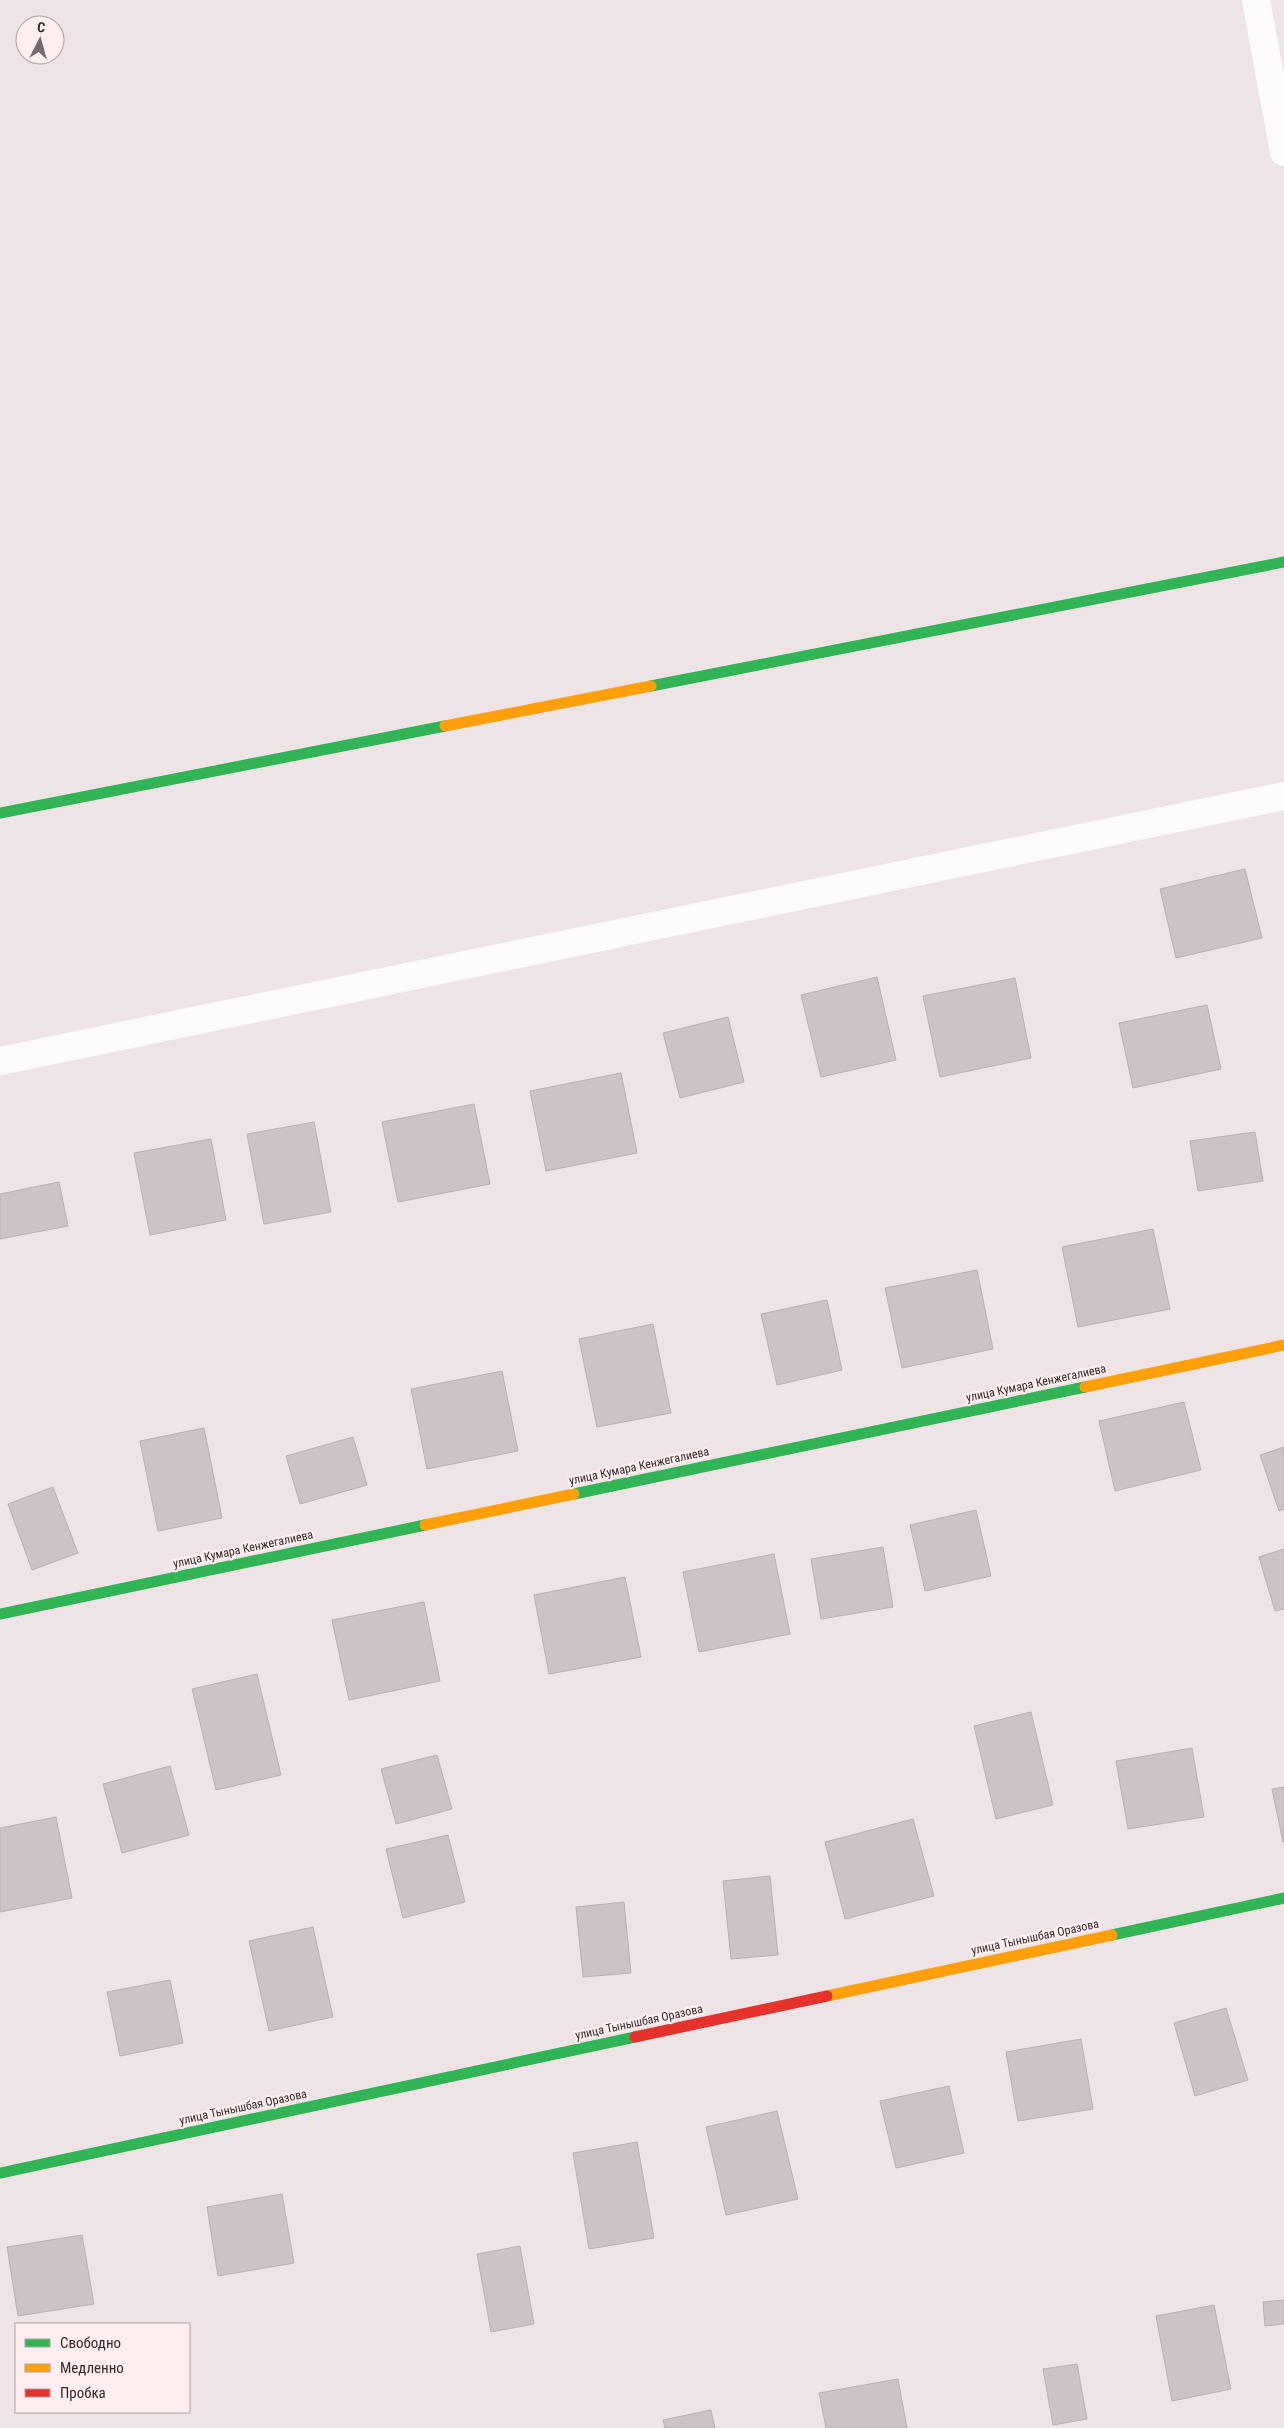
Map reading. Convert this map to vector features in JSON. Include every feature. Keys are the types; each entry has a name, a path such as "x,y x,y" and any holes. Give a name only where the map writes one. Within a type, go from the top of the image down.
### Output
{"street":[{"path":"1256,0 1284,152"},
{"path":"0,813 1284,562"},
{"path":"0,1061 1284,796"},
{"name":"улица Кумара Кенжегалиева","path":"0,1614 1284,1345"},
{"name":"улица Тынышбая Оразова","path":"0,2173 1284,1898"}],"building":[{"path":"1245,869 1262,938 1176,958 1160,889"},
{"path":"877,977 896,1060 821,1077 801,995"},
{"path":"1015,978 1031,1058 940,1077 923,996"},
{"path":"1207,1005 1221,1069 1133,1088 1119,1023"},
{"path":"728,1017 744,1082 680,1098 663,1033"},
{"path":"621,1073 637,1153 546,1171 530,1091"},
{"path":"474,1104 490,1184 398,1202 382,1122"},
{"path":"314,1122 331,1212 264,1224 247,1134"},
{"path":"1255,1132 1263,1181 1198,1191 1190,1141"},
{"path":"211,1139 226,1220 150,1235 134,1153"},
{"path":"59,1182 68,1226 0,1239 0,1194"},
{"path":"1153,1229 1170,1309 1078,1327 1062,1247"},
{"path":"977,1270 993,1349 902,1368 885,1288"},
{"path":"827,1300 842,1370 777,1385 761,1314"},
{"path":"653,1324 671,1413 597,1427 579,1339"},
{"path":"502,1371 518,1451 427,1469 411,1389"},
{"path":"1184,1402 1201,1470 1115,1491 1099,1421"},
{"path":"204,1428 222,1518 158,1531 140,1441"},
{"path":"353,1437 367,1485 300,1504 286,1456"},
{"path":"1284,1447 1284,1509 1279,1511 1260,1455"},
{"path":"53,1487 78,1553 32,1570 8,1504"},
{"path":"976,1510 991,1576 925,1591 910,1525"},
{"path":"883,1547 893,1607 821,1619 811,1559"},
{"path":"1284,1549 1284,1609 1275,1611 1259,1557"},
{"path":"774,1554 790,1634 699,1652 683,1572"},
{"path":"625,1577 641,1657 549,1674 534,1595"},
{"path":"424,1602 440,1681 349,1700 332,1620"},
{"path":"257,1674 281,1775 216,1790 192,1689"},
{"path":"1031,1712 1053,1805 996,1819 974,1726"},
{"path":"1192,1748 1204,1817 1128,1829 1116,1761"},
{"path":"437,1755 452,1809 396,1824 381,1769"},
{"path":"170,1766 189,1835 122,1853 103,1784"},
{"path":"1284,1787 1284,1842 1283,1842 1272,1789"},
{"path":"56,1817 72,1898 0,1912 0,1828"},
{"path":"913,1819 934,1896 845,1919 825,1842"},
{"path":"448,1835 465,1902 403,1918 386,1849"},
{"path":"770,1876 778,1955 731,1959 723,1881"},
{"path":"624,1902 631,1973 583,1977 576,1907"},
{"path":"313,1927 333,2017 269,2031 249,1941"},
{"path":"170,1980 183,2043 120,2056 107,1992"},
{"path":"1226,2008 1248,2080 1195,2096 1174,2023"},
{"path":"1081,2039 1093,2109 1018,2121 1006,2052"},
{"path":"949,2086 964,2153 896,2168 880,2101"},
{"path":"777,2111 798,2199 726,2215 706,2127"},
{"path":"637,2142 654,2238 589,2249 573,2153"},
{"path":"282,2194 294,2263 218,2276 207,2207"},
{"path":"82,2235 94,2304 18,2316 7,2247"},
{"path":"520,2246 534,2324 491,2332 477,2254"},
{"path":"1284,2300 1284,2324 1265,2326 1263,2302"},
{"path":"1214,2305 1231,2389 1172,2401 1156,2316"},
{"path":"1077,2364 1087,2419 1053,2425 1043,2369"},
{"path":"898,2379 907,2428 826,2428 819,2393"},
{"path":"711,2410 715,2428 665,2428 663,2420"}],"traffic: fast":[{"path":"651,686 1284,562"},
{"path":"0,813 445,726"},
{"path":"574,1494 1085,1387"},
{"path":"0,1614 425,1525"},
{"path":"1112,1935 1284,1898"},
{"path":"0,2173 635,2037"}],"traffic: slow":[{"path":"445,726 651,686"},
{"path":"1085,1387 1284,1345"},
{"path":"425,1525 574,1494"},
{"path":"827,1996 1112,1935"}],"traffic: jam":[{"path":"635,2037 827,1996"}]}
